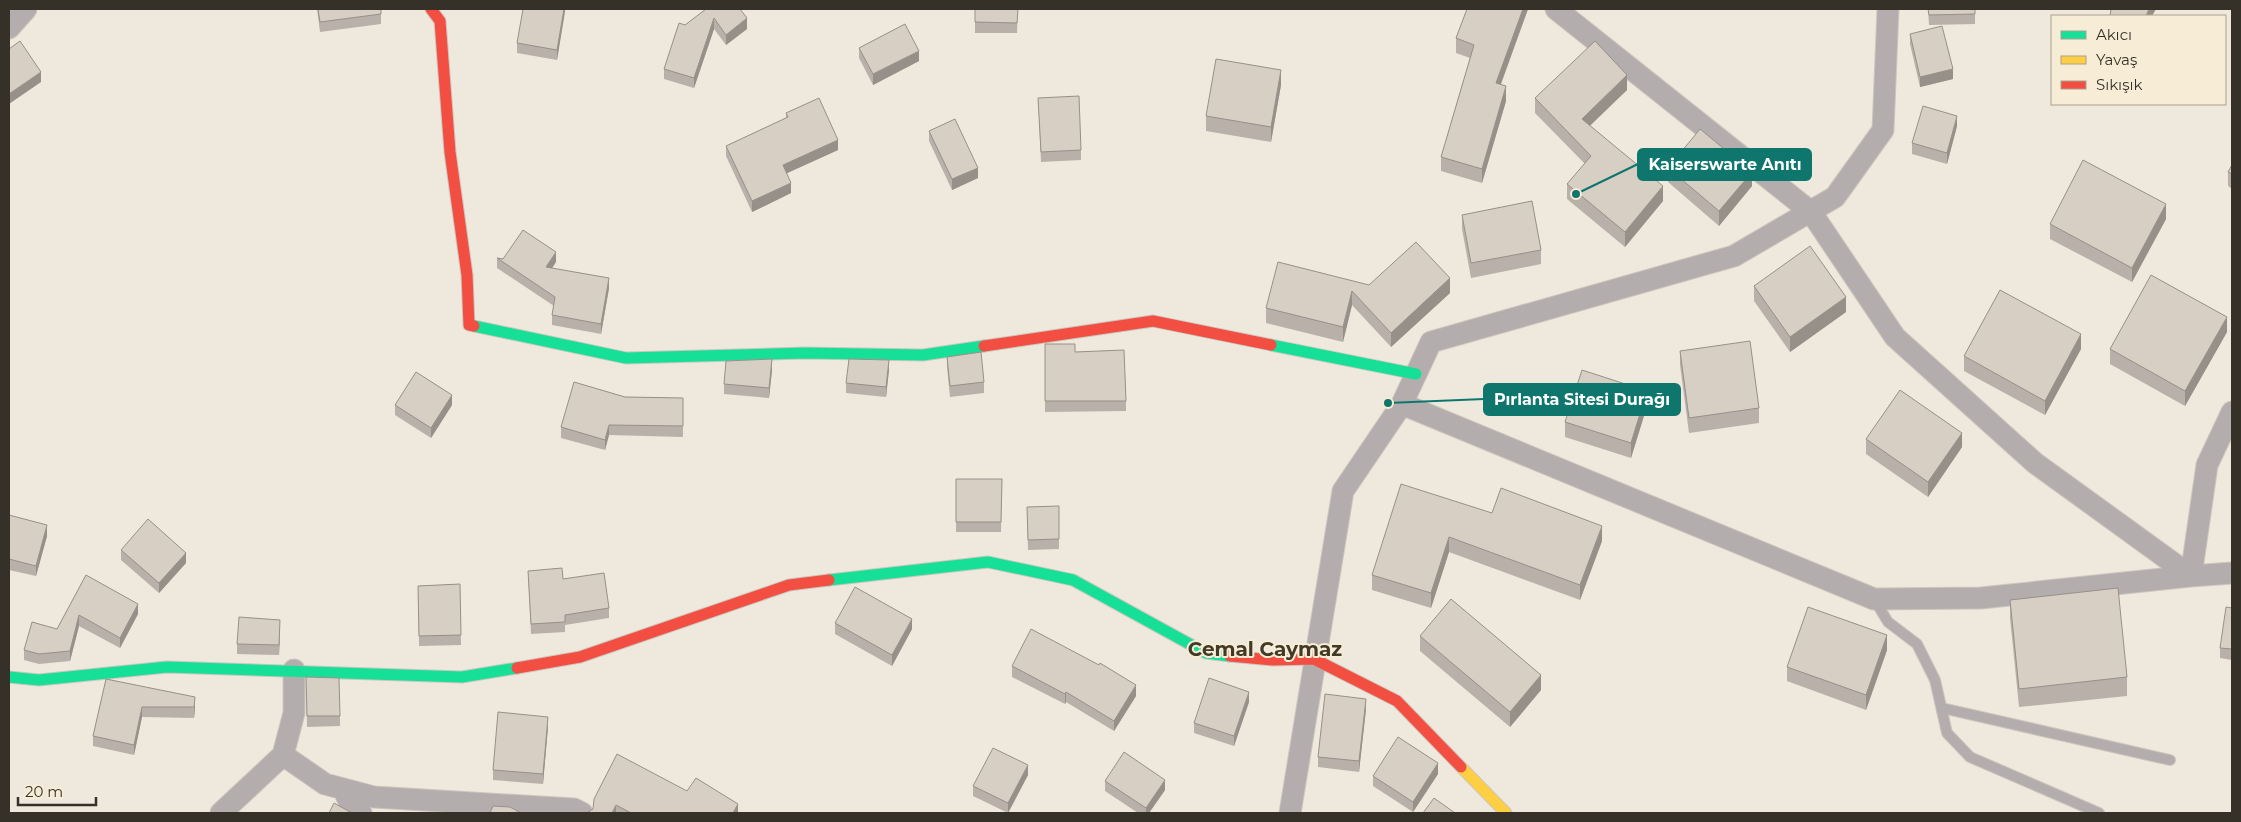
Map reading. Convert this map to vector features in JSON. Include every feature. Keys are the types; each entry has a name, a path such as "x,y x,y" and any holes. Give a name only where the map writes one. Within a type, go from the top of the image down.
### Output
{"street":[{"path":"9,28 26,9"},
{"path":"430,9 440,21 450,152 467,275 469,325 626,358 805,353 923,355 1153,321 1416,374"},
{"path":"1556,9 1811,212 1895,336 2035,463 2191,576"},
{"path":"1290,813 1343,491 1402,404 1431,342 1734,256 1835,197 1883,130 1888,9"},
{"path":"1402,404 1874,599 1982,598 2191,576 2232,574"},
{"path":"2191,576 2207,465 2232,412"},
{"path":"9,677 39,680 167,667 462,677 580,657 789,585 988,562 1073,580 1206,652 1273,660 1314,659 1396,701 1506,813"},
{"path":"221,813 283,755 294,713 294,670"},
{"path":"283,755 326,784 374,797 574,809 582,813"},
{"path":"343,788 350,803 362,813"}],"lane":[{"path":"1874,599 1888,622 1917,644 1935,680 1947,733 1970,757 2098,813"},
{"path":"1942,708 2170,760"}],"building":[{"path":"318,9 381,9 381,14 320,22"},
{"path":"523,9 564,9 557,50 517,43"},
{"path":"706,9 740,9 747,18 726,35 714,18 694,78 664,69 679,23 685,25"},
{"path":"975,9 1018,9 1017,23 975,22"},
{"path":"1467,9 1523,9 1496,83 1506,86 1482,169 1441,157 1474,45 1456,38"},
{"path":"1928,9 1975,9 1975,14 1929,15"},
{"path":"2111,9 2149,9 2146,15 2110,15"},
{"path":"905,24 919,51 873,74 859,48"},
{"path":"1942,26 1953,69 1920,77 1910,34"},
{"path":"20,41 41,72 9,94 9,49"},
{"path":"1595,41 1627,75 1582,119 1663,186 1625,232 1567,184 1591,156 1535,98"},
{"path":"1216,59 1281,70 1271,127 1206,116"},
{"path":"1079,96 1081,150 1041,152 1038,98"},
{"path":"819,98 838,140 783,165 791,183 752,201 726,146 788,117 786,113"},
{"path":"1923,106 1957,116 1947,153 1912,143"},
{"path":"955,119 978,168 952,179 929,131"},
{"path":"1700,129 1752,172 1719,211 1668,168"},
{"path":"2083,160 2166,204 2132,268 2050,224"},
{"path":"2232,165 2232,174 2228,172"},
{"path":"1532,201 1541,250 1471,263 1462,215"},
{"path":"523,230 556,252 546,267 609,278 601,324 552,315 555,297 497,258 503,259"},
{"path":"1416,242 1450,278 1391,333 1352,291 1343,327 1266,308 1278,262 1369,285"},
{"path":"1810,246 1846,297 1790,337 1754,286"},
{"path":"2151,275 2227,317 2185,391 2110,349"},
{"path":"2000,290 2081,334 2045,401 1964,356"},
{"path":"1750,341 1759,408 1689,418 1680,351"},
{"path":"1045,344 1075,344 1075,352 1124,350 1126,401 1045,401"},
{"path":"981,352 984,382 950,386 947,357"},
{"path":"772,359 769,388 724,384 726,361"},
{"path":"849,359 889,360 886,387 846,383"},
{"path":"1582,370 1647,391 1631,443 1565,422"},
{"path":"416,372 452,395 431,428 395,405"},
{"path":"574,382 625,397 683,398 683,426 609,425 605,440 561,427"},
{"path":"1900,390 1962,433 1928,482 1866,439"},
{"path":"956,479 1002,479 1001,522 956,522"},
{"path":"1401,484 1492,513 1501,488 1602,526 1580,585 1449,537 1431,593 1372,575"},
{"path":"1059,506 1059,539 1028,540 1027,507"},
{"path":"9,515 47,525 36,566 9,559"},
{"path":"148,519 186,553 159,583 121,550"},
{"path":"562,568 563,579 604,573 609,608 565,615 565,622 531,624 528,571"},
{"path":"86,575 138,604 120,638 79,615 70,651 39,654 24,650 32,622 57,629"},
{"path":"460,584 461,635 419,636 418,586"},
{"path":"855,587 912,619 892,655 835,623"},
{"path":"2118,588 2127,677 2019,689 2010,600"},
{"path":"1451,599 1541,675 1510,712 1420,636"},
{"path":"1808,607 1887,635 1866,695 1787,667"},
{"path":"2226,607 2232,608 2232,649 2220,648"},
{"path":"239,617 280,620 279,645 237,644"},
{"path":"1031,629 1099,665 1100,663 1136,685 1114,721 1066,692 1065,694 1012,666"},
{"path":"306,677 339,678 340,716 307,716"},
{"path":"1209,678 1249,692 1234,736 1194,723"},
{"path":"106,679 195,697 194,707 142,707 134,745 93,736"},
{"path":"1325,694 1366,699 1359,761 1318,757"},
{"path":"498,712 548,717 543,774 493,770"},
{"path":"1398,737 1438,763 1413,802 1373,776"},
{"path":"993,748 1028,765 1008,803 973,786"},
{"path":"1124,752 1165,780 1146,808 1105,781"},
{"path":"617,754 687,791 696,778 738,804 733,813 631,813 616,805 612,813 587,813 593,809 594,799"},
{"path":"1434,798 1455,813 1423,813"},
{"path":"334,803 352,813 329,813"},
{"path":"493,806 510,807 521,813 490,813"}],"traffic: fast":[{"path":"474,326 626,358 805,353 923,355 984,346"},
{"path":"1271,345 1416,374"},
{"path":"829,580 988,562 1073,580 1206,653 1230,656"},
{"path":"9,677 39,680 167,667 462,677 517,668"}],"traffic: slow":[{"path":"1461,767 1506,813"}],"traffic: jam":[{"path":"431,9 440,21 450,152 467,275 469,325 474,326"},
{"path":"984,346 1153,321 1271,345"},
{"path":"517,668 580,657 789,585 829,580"},
{"path":"1230,656 1273,660 1314,659 1397,701 1461,767"}],"place":[{"name":"Kaiserswarte Anıtı","path":"1576,194"},
{"name":"Pırlanta Sitesi Durağı","path":"1388,403"}],"district":[{"name":"Cemal Caymaz","path":"1265,649"}]}
